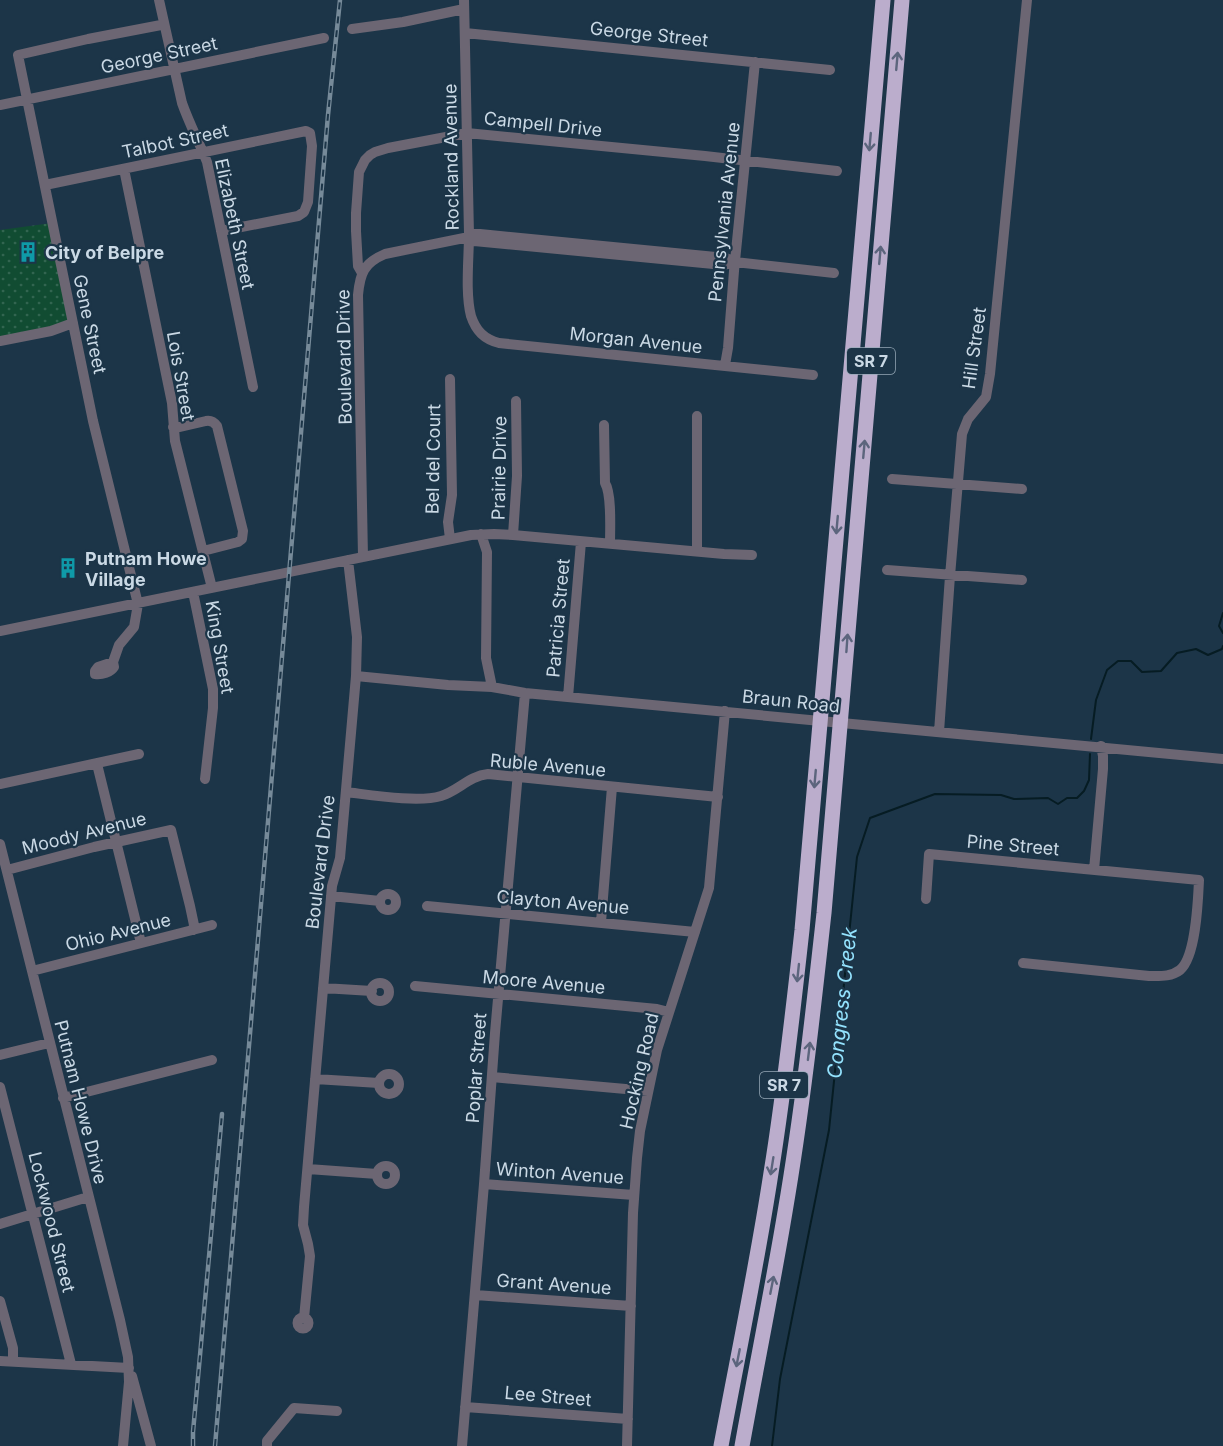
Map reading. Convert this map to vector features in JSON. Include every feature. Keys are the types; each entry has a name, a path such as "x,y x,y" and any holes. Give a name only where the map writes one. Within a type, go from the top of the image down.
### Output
{"highway":[{"name":"SR 7","path":"742,1446 795,1152 813,1018 830,843 830,599 883,0"},
{"name":"SR 7","path":"721,1446 758,1250 783,1091 830,722 902,0"}],"street":[{"name":"Elizabeth Street","path":"159,0 187,117 207,162 253,387"},
{"name":"Hill Street","path":"939,732 962,436 965,424 986,397 990,374 1027,0"},
{"path":"352,28 385,25 464,4"},
{"name":"Rockland Avenue","path":"464,4 470,313"},
{"name":"Gene Street","path":"138,604 93,421 18,55 161,25 164,22"},
{"name":"George Street","path":"465,33 830,69"},
{"name":"George Street","path":"0,105 324,38"},
{"name":"Pennsylvania Avenue","path":"725,365 755,62"},
{"name":"Talbot Street","path":"45,185 306,131 310,133 312,146 308,202 303,212 298,216 221,231"},
{"name":"Campell Drive","path":"362,273 358,266 357,182 365,160 375,152 388,148 467,134 746,160 837,171"},
{"name":"Lois Street","path":"124,169 172,401 175,441 212,588"},
{"name":"Boulevard Drive","path":"363,557 358,295 362,273 370,261 385,254 469,237 474,241 609,255 724,265 735,262 834,273"},
{"name":"Morgan Avenue","path":"470,313 483,336 499,343 813,375"},
{"path":"0,341 51,331 73,323"},
{"name":"Bel del Court","path":"450,379 452,498 448,522 450,539"},
{"name":"Prairie Drive","path":"513,535 517,476 516,401"},
{"path":"697,416 697,551"},
{"path":"173,427 206,421 215,423 243,531 242,539 238,542 203,551"},
{"path":"604,425 605,483 608,488 610,544"},
{"path":"892,479 1022,489"},
{"path":"0,631 482,534 752,555"},
{"path":"482,534 487,552 486,658 492,687"},
{"name":"Patricia Street","path":"568,697 581,542"},
{"name":"Boulevard Drive","path":"304,1318 310,1256 303,1225 331,896 340,860 356,676 357,637 348,561"},
{"path":"887,570 1023,580"},
{"name":"King Street","path":"193,592 213,689 205,779"},
{"path":"114,662 119,645 135,627 138,604"},
{"name":"Braun Road","path":"356,676 492,687 525,693 1223,759"},
{"name":"Poplar Street","path":"462,1446 498,994 525,693"},
{"name":"Hocking Road","path":"627,1446 636,1158 657,1050 709,888 725,711"},
{"path":"1094,870 1103,769 1101,746"},
{"path":"0,784 139,754"},
{"path":"97,764 141,943"},
{"name":"Ruble Avenue","path":"346,792 434,799 484,774 718,797"},
{"path":"601,922 612,787"},
{"name":"Moody Avenue","path":"7,870 169,830 172,831 178,854 193,930"},
{"name":"Putnam Howe Drive","path":"0,844 120,1320 129,1368"},
{"name":"Pine Street","path":"926,898 929,854 1199,880 1190,952 1184,966 1174,973 1162,976 1023,963"},
{"path":"331,896 380,901"},
{"name":"Clayton Avenue","path":"427,906 695,932"},
{"name":"Ohio Avenue","path":"32,972 212,925"},
{"name":"Moore Avenue","path":"415,986 669,1012"},
{"path":"323,988 372,991"},
{"path":"0,1055 49,1043"},
{"path":"63,1098 212,1060"},
{"path":"492,1077 648,1091"},
{"path":"315,1078 379,1083"},
{"name":"Lockwood Street","path":"0,1087 71,1364"},
{"path":"308,1169 377,1174"},
{"name":"Winton Avenue","path":"484,1184 634,1195"},
{"path":"0,1224 88,1197"},
{"name":"Grant Avenue","path":"475,1295 631,1306"},
{"path":"0,1301 13,1348 13,1361"},
{"path":"0,1361 129,1368"},
{"path":"123,1446 129,1393 129,1368"},
{"path":"129,1368 138,1393 151,1446"},
{"name":"Lee Street","path":"465,1407 628,1419"},
{"path":"267,1444 294,1408 337,1411"}],"green space":[{"path":"52,223 73,323 0,341 0,230"}],"waterway":[{"name":"Congress Creek","path":"1223,613 1219,626 1223,633"},
{"name":"Congress Creek","path":"1091,739 1096,700 1107,670 1118,661 1131,661 1142,672 1161,671 1177,653 1196,649 1208,655 1222,649 1223,646"},
{"name":"Congress Creek","path":"772,1446 780,1379 829,1130 857,857 870,818 935,794 1001,795 1014,799 1048,798 1058,804 1067,798 1077,798 1084,791 1089,780 1090,754"}],"railway":[{"path":"215,1446 328,115 340,0"},
{"path":"193,1446 222,1114"}],"place":[{"name":"City of Belpre","path":"28,252"},
{"name":"Putnam Howe Village","path":"68,568"}]}
